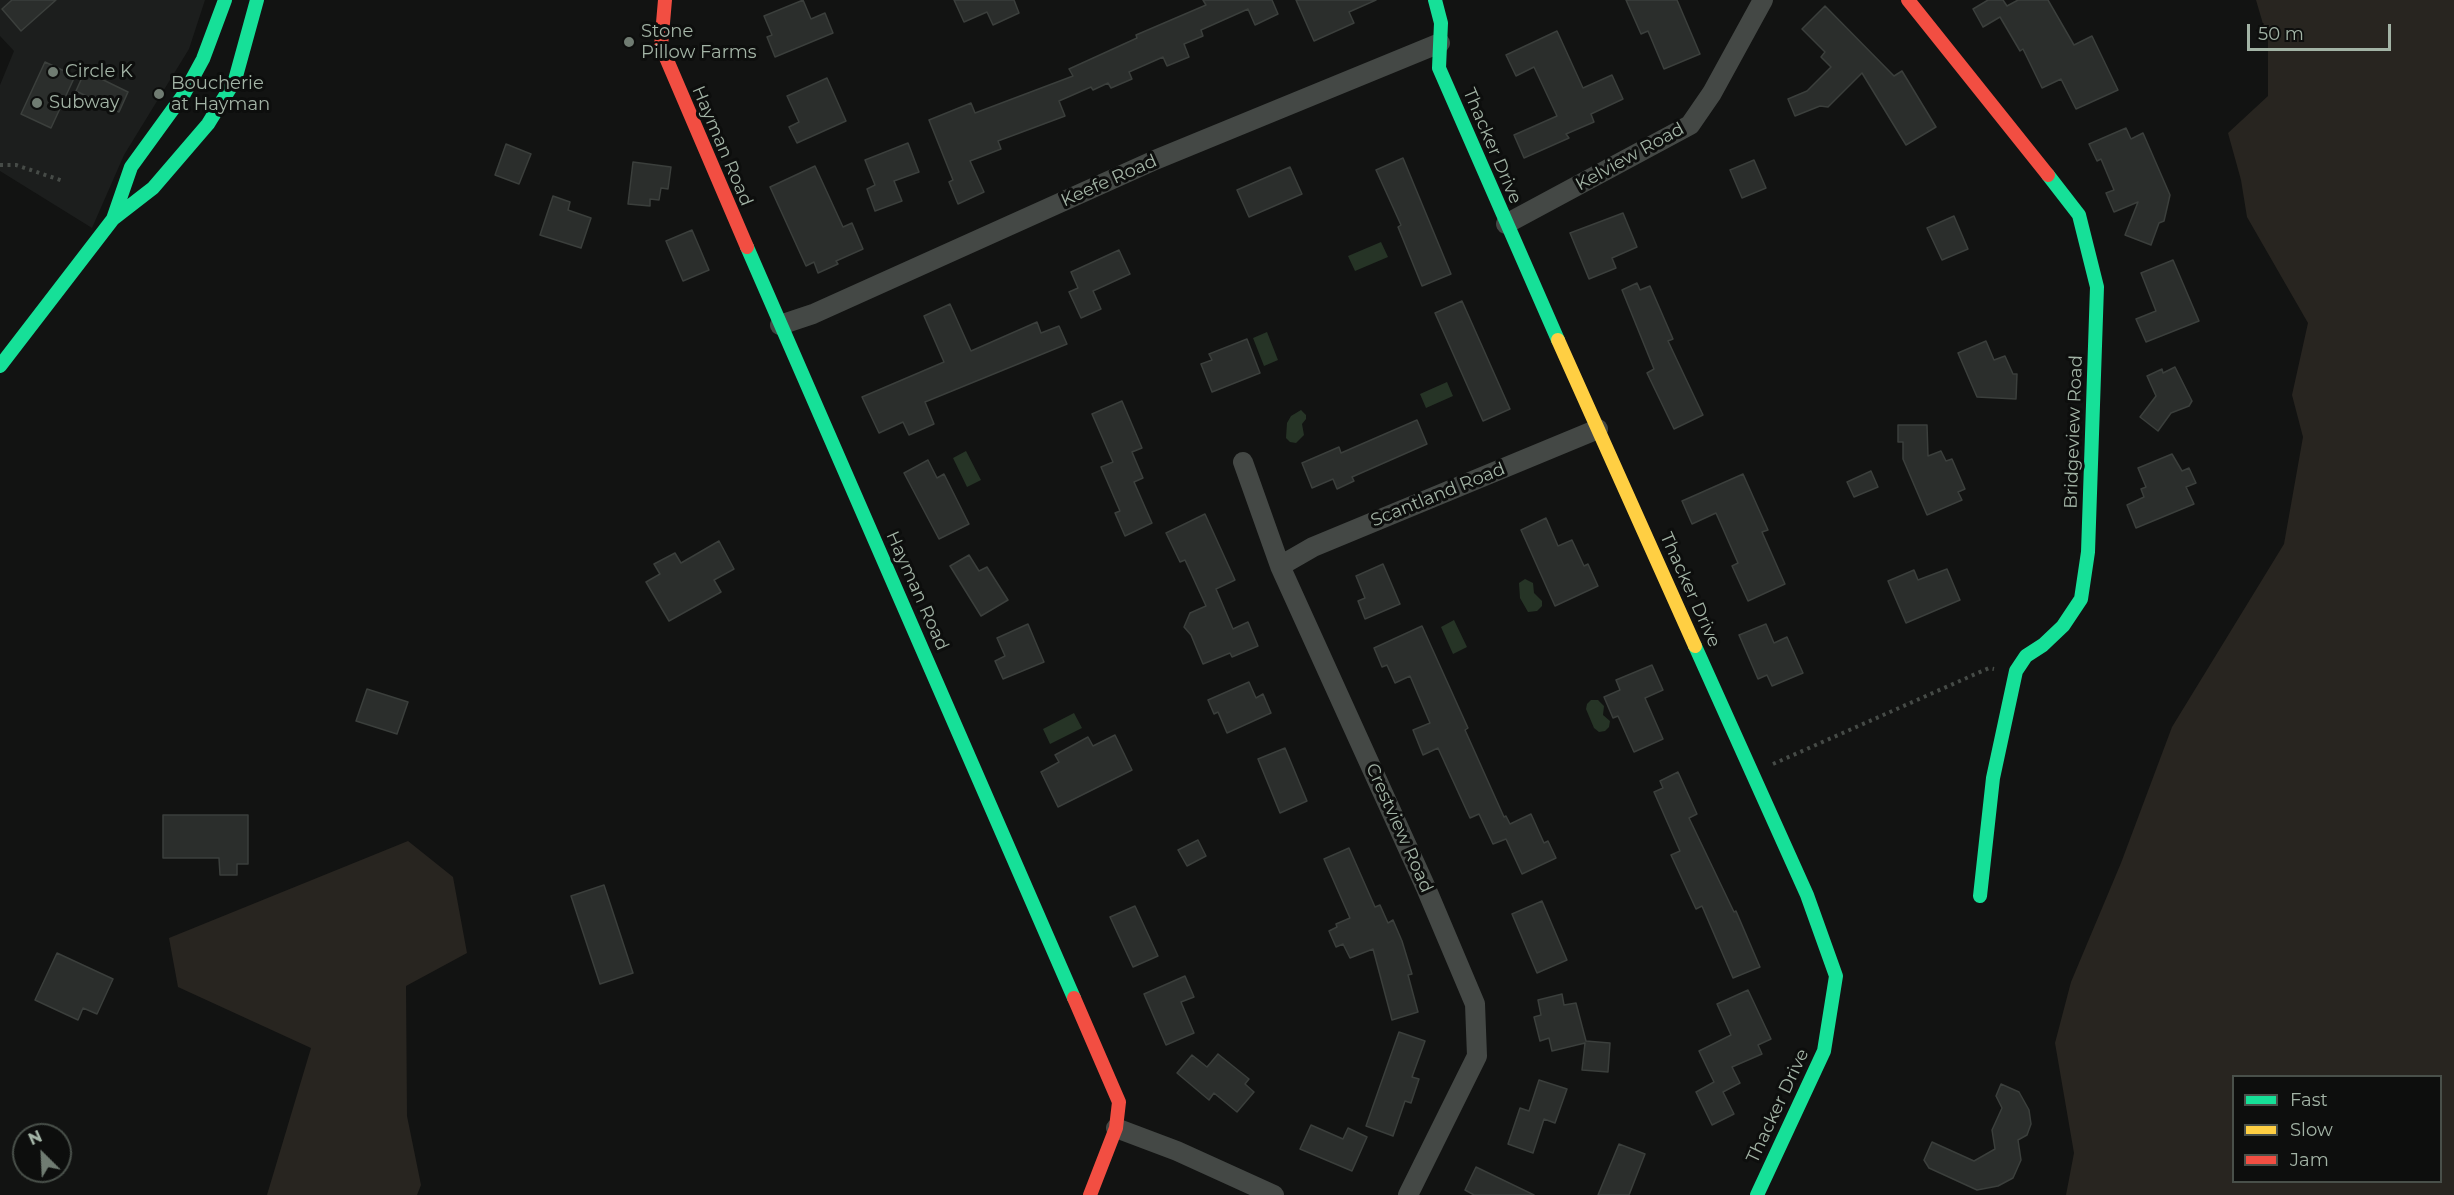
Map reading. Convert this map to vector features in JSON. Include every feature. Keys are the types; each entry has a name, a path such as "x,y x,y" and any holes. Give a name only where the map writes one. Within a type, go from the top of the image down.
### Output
{"street":[{"path":"112,219 130,167 184,94 203,59 225,0"},
{"path":"0,366 112,219 153,188 208,124 235,80 257,0"},
{"name":"Hayman Road","path":"665,0 661,46 780,325 1119,1102 1116,1128 1090,1195"},
{"name":"Thacker Drive","path":"1435,0 1441,23 1439,68 1506,224 1807,895 1836,976 1824,1052 1757,1195"},
{"name":"Kelview Road","path":"1506,224 1690,125 1712,93 1763,0"},
{"name":"Bridgeview Road","path":"1908,0 2079,215 2097,287 2088,552 2081,599 2063,626 2043,645 2026,656 2016,671"},
{"name":"Keefe Road","path":"780,325 813,314 1155,160 1440,43"},
{"name":"Scantland Road","path":"1280,566 1313,547 1598,429"},
{"name":"Crestview Road","path":"1244,462 1280,566 1426,888 1475,1004 1477,1056 1408,1195"},
{"path":"1980,896 1993,778 2016,671"},
{"path":"1116,1128 1177,1151 1274,1195"}],"path":[{"path":"0,165 16,165 63,181"},
{"path":"1753,773 1989,668 2016,671"}],"shaded area":[{"path":"0,0 205,0 189,49 124,155 92,228 0,171 0,85 14,51 0,36"},
{"path":"2256,0 2454,0 2454,1195 2066,1195 2074,1153 2055,1043 2071,982 2121,863 2172,727 2284,544 2303,437 2292,395 2308,323 2247,217 2241,180 2228,133 2268,96 2268,41"},
{"path":"1381,242 1388,257 1355,271 1348,256"},
{"path":"1267,332 1278,360 1264,366 1253,338"},
{"path":"1447,382 1453,396 1426,408 1420,394"},
{"path":"1301,410 1306,415 1302,424 1304,435 1296,443 1290,442 1286,438 1287,423 1291,416"},
{"path":"966,451 981,480 967,487 953,458"},
{"path":"1525,579 1533,583 1534,593 1542,601 1542,606 1537,611 1528,612 1520,598 1519,583"},
{"path":"1454,620 1467,647 1453,654 1441,627"},
{"path":"1591,700 1598,700 1604,706 1603,715 1610,721 1605,731 1599,732 1594,728 1586,709"},
{"path":"1074,713 1082,728 1050,744 1043,729"},
{"path":"408,841 453,877 467,953 406,986 407,1116 421,1185 417,1195 267,1195 311,1048 178,987 169,938"}],"building":[{"path":"12,0 56,0 21,31 2,9"},
{"path":"803,0 811,19 825,13 833,33 775,57 767,37 772,35 764,16"},
{"path":"954,0 1014,0 1019,13 993,25 987,12 964,22"},
{"path":"1203,0 1272,0 1278,14 1255,25 1248,9 1201,30 1203,36 1184,44 1189,57 1167,66 1163,57 1129,72 1132,79 1111,88 1108,83 1093,90 1091,87 1059,101 1065,116 998,141 1001,149 970,161 984,192 958,204 949,182 953,180 929,120 971,103 975,113 1073,76 1069,69 1137,38 1136,35 1206,5"},
{"path":"1296,0 1376,0 1349,12 1354,23 1314,41"},
{"path":"1626,0 1677,0 1700,54 1664,69 1648,31 1641,34"},
{"path":"1988,0 2003,0 2007,6 2018,0 2048,0 2074,45 2092,36 2118,90 2076,109 2061,79 2042,88 2023,49 2020,51 2000,17 1983,27 1973,9"},
{"path":"1825,6 1894,76 1902,71 1936,127 1906,145 1862,73 1828,107 1820,106 1795,116 1788,99 1807,91 1831,67 1821,57 1825,52 1802,29"},
{"path":"1557,31 1583,88 1612,75 1623,99 1591,114 1594,122 1566,134 1569,138 1524,158 1514,135 1557,116 1534,67 1516,76 1506,55"},
{"path":"45,62 75,76 51,128 21,114"},
{"path":"85,71 128,92 119,112 76,91"},
{"path":"827,78 846,121 797,143 789,127 799,122 787,96"},
{"path":"2126,128 2131,139 2143,133 2170,195 2164,221 2159,223 2151,245 2125,235 2138,202 2114,212 2106,193 2114,190 2101,159 2097,161 2089,144"},
{"path":"908,143 919,172 894,181 902,201 875,211 867,189 875,185 865,160"},
{"path":"506,144 531,154 519,184 495,175"},
{"path":"1403,158 1451,274 1422,286 1398,227 1401,225 1376,170"},
{"path":"1754,160 1766,188 1742,198 1730,170"},
{"path":"633,162 671,167 668,189 661,188 659,200 650,199 650,206 628,204"},
{"path":"815,166 843,227 852,223 863,249 836,261 838,264 818,273 814,262 806,266 770,187"},
{"path":"1290,167 1302,194 1249,217 1237,190"},
{"path":"553,196 570,202 568,210 591,218 581,248 540,235"},
{"path":"1623,213 1637,247 1612,258 1616,268 1589,279 1570,233"},
{"path":"1954,216 1968,249 1942,260 1927,228"},
{"path":"692,230 709,270 683,281 666,241"},
{"path":"1119,250 1130,274 1093,291 1101,309 1081,318 1069,292 1078,288 1071,272"},
{"path":"2173,260 2199,321 2146,342 2136,319 2156,311 2141,273"},
{"path":"1637,283 1640,290 1650,286 1673,339 1668,341 1703,415 1674,429 1647,373 1654,369 1622,290"},
{"path":"1462,301 1510,409 1483,421 1435,313"},
{"path":"950,304 971,351 1037,322 1041,333 1059,326 1067,344 925,402 934,424 909,435 903,422 879,433 862,397 944,362 924,316"},
{"path":"1247,339 1260,373 1212,392 1201,364 1212,360 1209,354"},
{"path":"1986,341 1994,360 2005,356 2013,374 2017,374 2016,399 1977,397 1958,353"},
{"path":"2175,367 2192,401 2189,406 2171,413 2158,431 2140,417 2156,396 2147,376 2162,369 2163,373"},
{"path":"1122,401 1142,448 1132,452 1143,478 1134,482 1152,523 1125,536 1115,513 1120,511 1101,467 1113,462 1092,414"},
{"path":"1417,420 1427,444 1352,477 1354,481 1337,489 1333,479 1312,488 1302,463 1339,447 1341,453"},
{"path":"1898,425 1927,425 1928,456 1941,451 1946,461 1952,459 1965,489 1958,492 1962,500 1927,515 1903,459 1903,442 1898,442"},
{"path":"2172,454 2182,471 2189,468 2196,483 2186,487 2194,504 2136,528 2127,505 2144,497 2141,489 2146,487 2138,468"},
{"path":"928,460 937,478 944,474 969,524 939,539 904,473"},
{"path":"1871,471 1878,487 1854,497 1847,482"},
{"path":"1743,474 1768,530 1762,532 1785,584 1748,601 1732,566 1738,563 1716,513 1692,524 1682,501"},
{"path":"1205,514 1235,580 1216,589 1233,629 1248,622 1258,646 1232,657 1230,653 1203,664 1191,635 1184,627 1190,613 1206,606 1185,560 1180,562 1166,533"},
{"path":"1546,518 1558,546 1572,540 1584,566 1588,564 1598,586 1555,606 1521,530"},
{"path":"719,541 734,569 714,580 721,592 669,621 646,582 660,574 654,564 675,553 681,563"},
{"path":"969,555 979,571 987,567 1008,600 981,616 950,566"},
{"path":"1383,564 1400,604 1365,619 1358,601 1365,598 1356,576"},
{"path":"1947,569 1960,600 1906,623 1888,581 1914,570 1918,580"},
{"path":"1028,624 1044,662 1003,679 995,661 1005,656 997,638"},
{"path":"1766,624 1774,643 1787,637 1803,673 1772,686 1767,675 1758,679 1739,635"},
{"path":"1422,626 1468,728 1465,730 1504,817 1506,816 1510,824 1531,814 1544,843 1548,841 1556,858 1522,874 1506,839 1493,844 1479,814 1470,818 1438,748 1423,755 1413,730 1430,723 1410,676 1395,683 1387,665 1382,667 1374,648"},
{"path":"1652,665 1663,690 1645,698 1663,739 1634,752 1618,716 1613,718 1604,697 1620,690 1616,680"},
{"path":"1249,682 1256,698 1263,694 1271,713 1227,733 1218,712 1214,714 1208,700"},
{"path":"367,689 408,702 397,734 356,721"},
{"path":"1115,735 1132,770 1058,807 1041,772 1059,762 1055,755 1088,737 1093,746"},
{"path":"1285,748 1307,801 1280,813 1258,759"},
{"path":"1678,772 1697,814 1689,818 1734,912 1736,911 1760,967 1733,978 1702,906 1696,909 1671,855 1680,851 1654,792 1663,788 1660,781"},
{"path":"163,815 248,815 248,864 237,864 237,875 220,875 219,858 163,858"},
{"path":"1198,840 1206,856 1187,866 1178,850"},
{"path":"1349,848 1375,907 1380,905 1388,923 1393,920 1402,941 1412,974 1408,975 1418,1012 1392,1020 1373,949 1350,958 1343,944 1336,947 1329,931 1337,927 1336,924 1350,918 1324,859"},
{"path":"604,885 633,973 600,984 571,896"},
{"path":"1542,901 1567,960 1537,973 1512,914"},
{"path":"1135,906 1158,956 1133,967 1110,917"},
{"path":"57,953 113,979 97,1014 83,1008 78,1020 35,1000"},
{"path":"1185,976 1194,997 1181,1002 1194,1033 1166,1045 1144,994"},
{"path":"1748,990 1771,1039 1758,1045 1762,1054 1732,1067 1740,1083 1723,1092 1734,1114 1712,1125 1696,1092 1714,1082 1699,1051 1731,1035 1717,1004"},
{"path":"1562,994 1564,1005 1576,1003 1586,1041 1610,1043 1608,1072 1582,1070 1585,1043 1552,1051 1549,1038 1540,1041 1534,1017 1541,1015 1538,1000"},
{"path":"1399,1032 1425,1041 1412,1077 1419,1079 1411,1103 1405,1101 1393,1136 1366,1126"},
{"path":"1218,1054 1249,1079 1245,1084 1254,1092 1237,1112 1214,1093 1209,1100 1177,1073 1192,1055 1207,1067"},
{"path":"1539,1080 1567,1089 1555,1123 1544,1119 1533,1153 1508,1144 1520,1108 1529,1111"},
{"path":"2001,1084 2019,1092 2029,1110 2031,1124 2027,1135 2018,1140 2021,1160 2013,1178 1998,1186 1977,1190 1929,1168 1924,1160 1932,1142 1974,1161 1995,1149 1992,1130 2002,1108 1996,1096"},
{"path":"1311,1125 1343,1139 1348,1128 1367,1137 1352,1171 1300,1149"},
{"path":"1619,1144 1645,1154 1629,1195 1598,1195"},
{"path":"1476,1167 1534,1195 1474,1195 1465,1190"}],"traffic: fast":[{"path":"113,219 131,167 184,94 203,59 225,0"},
{"path":"0,366 113,219 153,188 208,124 235,80 257,0"},
{"path":"1435,0 1441,23 1439,68 1558,340"},
{"path":"1980,896 1993,778 2016,671 2026,656 2043,645 2063,626 2081,599 2088,552 2097,287 2079,215 2048,175"},
{"path":"747,247 1074,998"},
{"path":"1695,646 1807,895 1836,976 1824,1051 1757,1195"}],"traffic: slow":[{"path":"1558,340 1695,646"}],"traffic: jam":[{"path":"665,0 661,46 747,247"},
{"path":"1908,0 2048,175"},
{"path":"1074,998 1119,1102 1116,1128 1090,1195"}],"place":[{"name":"Stone Pillow Farms","path":"629,42"},
{"name":"Circle K","path":"53,72"},
{"name":"Boucherie at Hayman","path":"159,94"},
{"name":"Subway","path":"37,103"}]}
